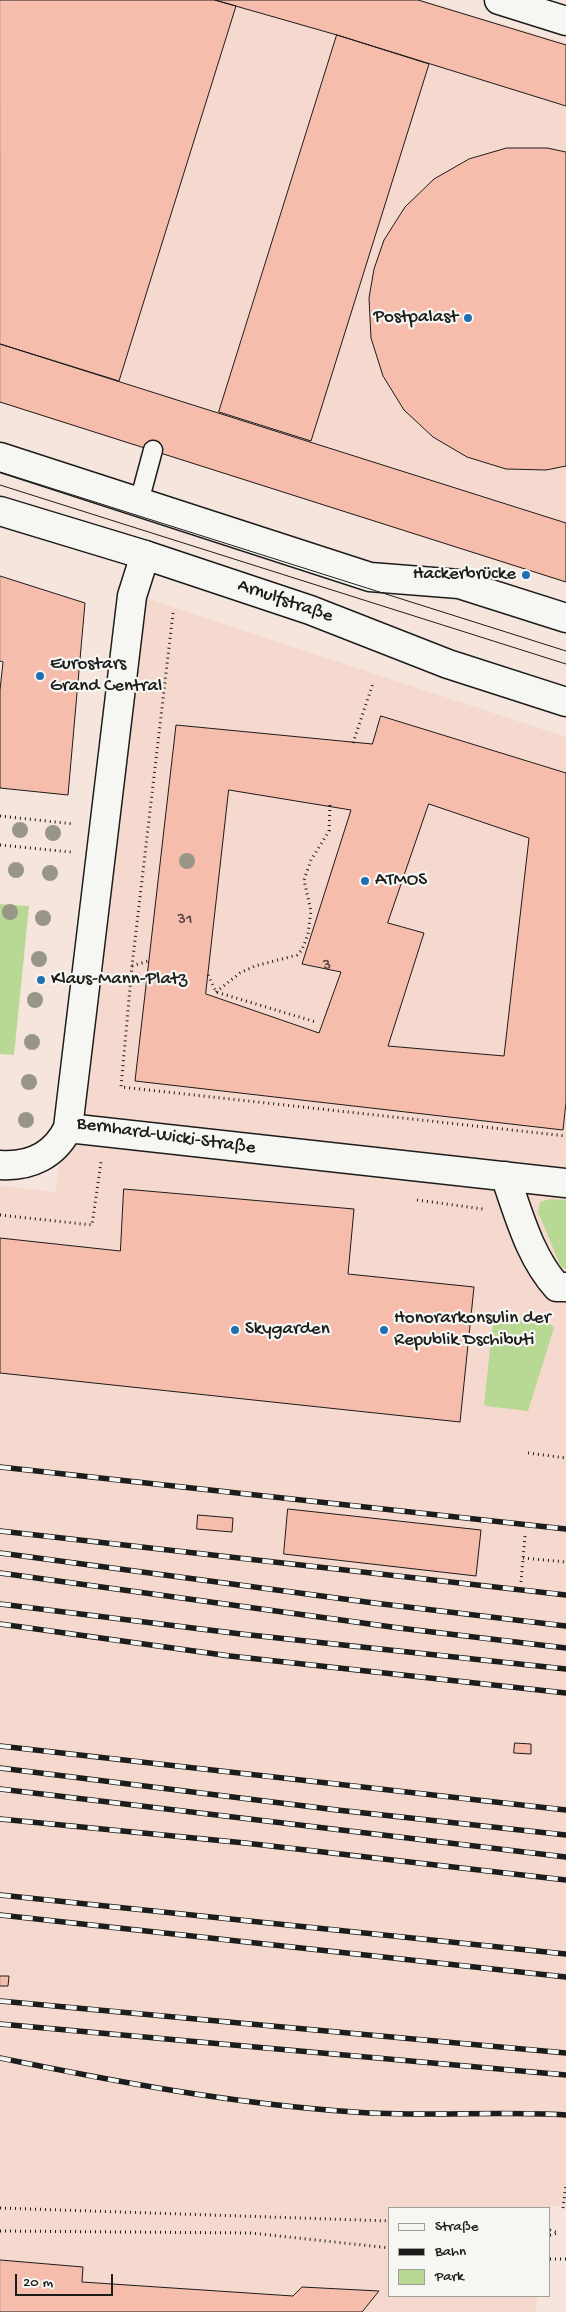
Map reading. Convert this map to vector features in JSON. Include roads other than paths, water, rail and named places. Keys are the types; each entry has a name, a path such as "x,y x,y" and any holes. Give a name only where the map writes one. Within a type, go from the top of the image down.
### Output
{"street":[{"path":"498,0 566,21"},
{"path":"0,457 370,577 459,584 566,618"},
{"name":"Arnulfstraße","path":"0,511 145,555 310,610 448,664 566,702"},
{"name":"Bernhard-Wicki-Straße","path":"145,555 132,596 68,1128 566,1183"},
{"path":"0,1165 12,1166 34,1162 62,1141 68,1128"},
{"path":"505,1176 530,1246 543,1272 556,1286 566,1287"}],"lane":[{"path":"139,502 153,450"}],"tram line":[{"path":"0,472 566,651"},
{"path":"0,485 566,664"}],"railway":[{"path":"0,1467 566,1529"},
{"path":"0,1531 566,1595"},
{"path":"0,1553 374,1603 566,1626"},
{"path":"0,1573 399,1628 566,1648"},
{"path":"0,1604 241,1634 566,1669"},
{"path":"0,1624 230,1656 566,1693"},
{"path":"0,1746 566,1810"},
{"path":"0,1768 337,1810 566,1835"},
{"path":"0,1789 566,1857"},
{"path":"0,1819 245,1843 566,1880"},
{"path":"0,1895 566,1954"},
{"path":"0,1915 566,1977"},
{"path":"0,2001 566,2053"},
{"path":"0,2024 566,2075"},
{"path":"0,2058 176,2091 265,2104 381,2113 566,2115"}],"place":[{"name":"Postpalast","path":"468,318"},
{"name":"Hackerbrücke","path":"526,575"},
{"name":"Eurostars Grand Central","path":"40,676"},
{"name":"ATMOS","path":"365,881"},
{"name":"Klaus-Mann-Platz","path":"41,980"},
{"name":"Skygarden","path":"235,1330"},
{"name":"Honorarkonsulin der Republik Dschibuti","path":"384,1330"}]}
